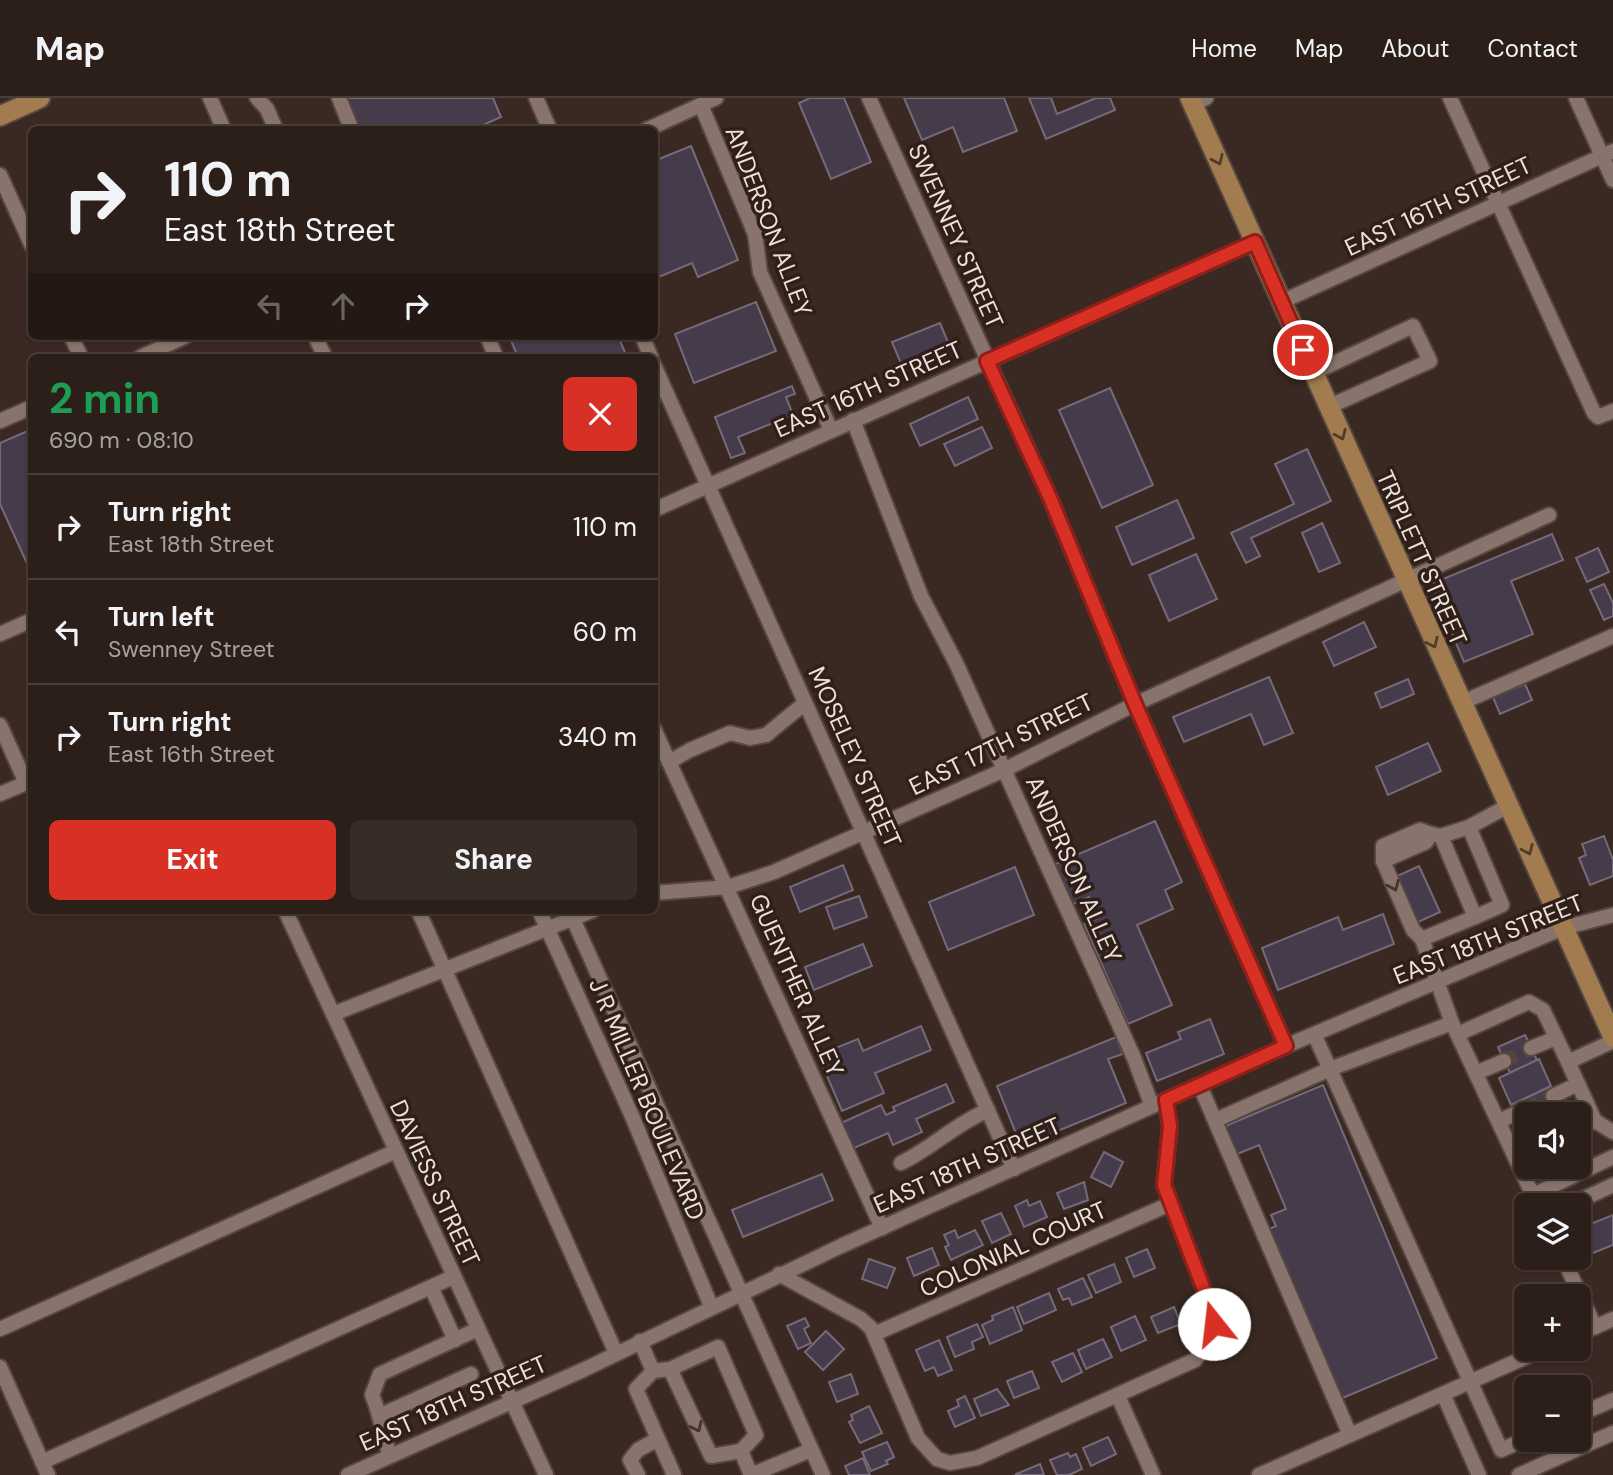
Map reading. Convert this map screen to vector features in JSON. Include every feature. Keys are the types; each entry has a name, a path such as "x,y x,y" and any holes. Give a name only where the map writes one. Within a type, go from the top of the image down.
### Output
{"main road":[{"path":"0,116 40,98"},
{"name":"TRIPLETT STREET","path":"1196,100 1255,242 1404,579 1613,1039"}],"street":[{"path":"210,98 222,126"},
{"path":"257,98 267,109 274,126"},
{"path":"339,98 350,126"},
{"path":"536,98 548,126"},
{"path":"655,126 716,98"},
{"name":"SWENNEY STREET","path":"869,98 1051,500 1135,704 1286,1046"},
{"path":"1450,98 1594,413 1598,418 1613,411"},
{"path":"1576,98 1608,153 1613,180"},
{"name":"ANDERSON ALLEY","path":"701,105 755,234 760,272 831,430"},
{"name":"EAST 16TH STREET","path":"1282,303 1608,153"},
{"path":"0,175 28,237"},
{"name":"EAST 16TH STREET","path":"658,508 1255,242"},
{"path":"1313,373 1413,326 1430,361 1328,407"},
{"path":"147,354 177,340"},
{"name":"MOSELEY STREET","path":"658,374 1014,1169"},
{"path":"0,421 28,409"},
{"name":"ANDERSON ALLEY","path":"853,421 921,596 956,663 1134,1058 1159,1103"},
{"name":"EAST 17TH STREET","path":"658,893 728,887 774,872 1004,770 1135,704 1549,515"},
{"path":"0,634 28,622"},
{"path":"1461,703 1613,636"},
{"path":"669,762 730,733 750,738 766,735 806,703"},
{"path":"0,725 28,779"},
{"name":"GUENTHER ALLEY","path":"658,738 882,1228"},
{"path":"0,794 28,781"},
{"path":"1508,806 1469,827 1436,835 1384,861 1413,930 1422,939 1455,1028 1499,1121 1514,1144"},
{"path":"1422,939 1502,905 1469,827"},
{"path":"1436,835 1475,917"},
{"name":"DAVIESS STREET","path":"287,914 546,1475"},
{"path":"420,914 616,1353"},
{"name":"J R MILLER BOULEVARD","path":"541,914 632,1116 711,1306"},
{"path":"333,1014 547,929 570,914 822,1475"},
{"name":"EAST 18TH STREET","path":"348,1475 616,1353 779,1274 1286,1046 1315,1036 1563,928 1613,915"},
{"path":"1216,1121 1330,1069 1529,1002 1543,1010 1595,1121 1613,1132"},
{"path":"1315,1036 1501,1450 1514,1444"},
{"path":"1531,1048 1556,1038"},
{"path":"1568,1062 1613,1039"},
{"path":"1476,1073 1504,1060"},
{"path":"1553,1096 1578,1084"},
{"path":"1200,1086 1350,1435"},
{"path":"779,1274 861,1319 874,1334 918,1438 937,1459 950,1463 977,1458 1118,1396 1195,1360 1212,1338 1211,1308 1164,1185 1170,1126 1159,1103"},
{"path":"632,1116 656,1106"},
{"path":"901,1163 930,1149 938,1138 959,1123 988,1110"},
{"path":"1499,1121 1514,1114"},
{"path":"1591,1123 1595,1121"},
{"path":"0,1329 396,1151"},
{"path":"1549,1193 1613,1157"},
{"path":"1591,1195 1613,1185"},
{"name":"COLONIAL COURT","path":"874,1334 1170,1204"},
{"path":"1569,1270 1595,1327"},
{"path":"0,1367 45,1469 453,1277"},
{"path":"431,1287 455,1340"},
{"path":"1591,1329 1613,1319"},
{"path":"390,1455 383,1436 381,1415 372,1395 380,1374 478,1329"},
{"path":"640,1341 653,1371"},
{"path":"670,1369 711,1456 741,1451 756,1435 718,1347 670,1369 653,1371 636,1389 674,1475"},
{"path":"1259,1475 1517,1361"},
{"path":"381,1415 471,1374"},
{"path":"1443,1394 1479,1475"},
{"path":"1118,1396 1153,1475"},
{"path":"1591,1409 1613,1400"},
{"path":"1519,1475 1613,1433"},
{"path":"638,1475 630,1460 638,1450 658,1439"},
{"path":"741,1451 751,1475 811,1450"}],"building":[{"path":"340,98 493,98 501,117 481,126 352,126"},
{"path":"810,98 844,98 871,162 831,179 799,103"},
{"path":"904,98 1004,98 1017,131 963,152 953,127 922,140"},
{"path":"1029,98 1051,98 1057,114 1096,98 1110,98 1115,110 1046,139"},
{"path":"691,146 738,260 698,277 692,263 658,277 658,159"},
{"path":"756,302 776,351 694,383 675,334"},
{"path":"940,323 950,347 902,366 892,342"},
{"path":"511,340 620,340 626,354 517,354"},
{"path":"792,386 795,394 786,397 793,415 738,437 745,453 731,458 715,417"},
{"path":"1110,388 1153,485 1102,508 1059,410"},
{"path":"968,397 978,419 920,446 910,424"},
{"path":"982,427 992,448 955,466 944,444"},
{"path":"28,431 28,566 0,504 0,443"},
{"path":"1307,449 1331,501 1251,538 1260,556 1246,563 1231,533 1294,504 1275,464"},
{"path":"1177,500 1194,538 1132,565 1116,527"},
{"path":"1322,523 1340,563 1319,572 1302,533"},
{"path":"1552,534 1563,560 1511,581 1533,634 1464,662 1431,584"},
{"path":"1598,548 1609,572 1587,582 1576,558"},
{"path":"1196,554 1217,599 1169,621 1149,575"},
{"path":"1604,584 1613,603 1613,616 1604,620 1590,590"},
{"path":"1364,622 1376,647 1334,666 1323,642"},
{"path":"1269,677 1293,733 1264,745 1251,714 1184,742 1173,717"},
{"path":"1408,679 1414,694 1381,708 1375,693"},
{"path":"1525,684 1532,700 1500,714 1493,697"},
{"path":"1428,743 1441,771 1388,795 1376,767"},
{"path":"1155,821 1182,882 1165,890 1173,909 1137,925 1172,1005 1128,1024 1084,924 1098,918 1089,897 1069,906 1051,866"},
{"path":"1604,836 1613,860 1613,876 1590,885 1579,858 1586,855 1582,844"},
{"path":"843,865 853,890 800,912 790,887"},
{"path":"1419,866 1440,912 1416,923 1395,877"},
{"path":"1015,867 1034,915 948,950 929,902"},
{"path":"859,896 867,917 834,929 826,907"},
{"path":"1383,914 1394,944 1278,990 1262,948 1338,917 1343,930"},
{"path":"863,944 872,966 814,990 805,967"},
{"path":"1210,1019 1224,1054 1157,1081 1146,1053 1181,1039 1178,1032"},
{"path":"921,1026 931,1050 875,1073 884,1093 842,1111 818,1055 858,1039 863,1051"},
{"path":"1525,1035 1537,1060 1510,1073 1498,1047"},
{"path":"1116,1037 1123,1054 1108,1059 1126,1103 1021,1146 997,1086"},
{"path":"1539,1059 1551,1086 1511,1105 1499,1078"},
{"path":"946,1084 954,1102 916,1119 922,1132 893,1145 888,1133 852,1149 841,1123 881,1105 886,1115 895,1111 893,1107"},
{"path":"1323,1085 1437,1358 1338,1400 1267,1230 1276,1226 1271,1215 1286,1209 1259,1145 1235,1155 1223,1127"},
{"path":"1549,1087 1556,1102 1523,1102 1522,1100"},
{"path":"1104,1152 1123,1162 1111,1187 1091,1177"},
{"path":"822,1174 833,1200 743,1237 732,1210"},
{"path":"1084,1182 1088,1200 1064,1209 1057,1193"},
{"path":"1027,1200 1029,1206 1040,1201 1047,1217 1024,1227 1015,1206"},
{"path":"1001,1213 1011,1234 992,1243 982,1221"},
{"path":"1613,1215 1613,1245 1591,1254 1591,1224"},
{"path":"955,1230 958,1238 975,1230 983,1245 951,1260 945,1247 949,1245 944,1235"},
{"path":"932,1248 939,1265 914,1276 907,1258"},
{"path":"1147,1249 1155,1268 1134,1277 1126,1258"},
{"path":"869,1259 895,1268 887,1288 862,1279"},
{"path":"1114,1264 1121,1282 1096,1293 1088,1275"},
{"path":"1083,1278 1092,1297 1072,1305 1069,1298 1063,1300 1058,1289"},
{"path":"1049,1293 1056,1310 1024,1324 1017,1307"},
{"path":"1013,1307 1022,1330 990,1344 982,1325 993,1320 992,1316"},
{"path":"1174,1307 1181,1324 1158,1333 1151,1317"},
{"path":"1135,1316 1146,1340 1121,1351 1111,1327"},
{"path":"805,1318 809,1326 804,1329 811,1343 798,1349 787,1326"},
{"path":"977,1324 983,1337 972,1342 974,1349 955,1357 947,1337"},
{"path":"826,1331 844,1349 823,1370 805,1352"},
{"path":"1103,1339 1112,1357 1086,1369 1078,1350"},
{"path":"939,1340 952,1370 938,1376 934,1367 925,1371 916,1350"},
{"path":"1073,1353 1082,1372 1062,1382 1052,1362"},
{"path":"1032,1371 1039,1388 1014,1398 1007,1381"},
{"path":"851,1374 858,1394 837,1402 829,1382"},
{"path":"997,1389 1009,1405 981,1416 974,1399"},
{"path":"965,1396 975,1418 955,1427 948,1411 959,1406 957,1400"},
{"path":"869,1406 882,1433 860,1443 849,1422 853,1420 851,1415"},
{"path":"1108,1437 1116,1454 1091,1466 1083,1448"},
{"path":"887,1442 894,1457 886,1461 888,1464 871,1471 862,1452"},
{"path":"1068,1453 1070,1457 1076,1454 1082,1469 1069,1475 1057,1475 1050,1460"},
{"path":"863,1458 870,1475 849,1475 845,1466"},
{"path":"1040,1464 1044,1475 1016,1474"}],"tunnel":[{"path":"1504,1061 1531,1048"},
{"path":"1541,1102 1553,1096"}],"route":[{"path":"1214,1324 1211,1308 1164,1185 1170,1126 1166,1100 1286,1046 1135,704 1051,500 987,361 1255,242 1303,350"}]}
